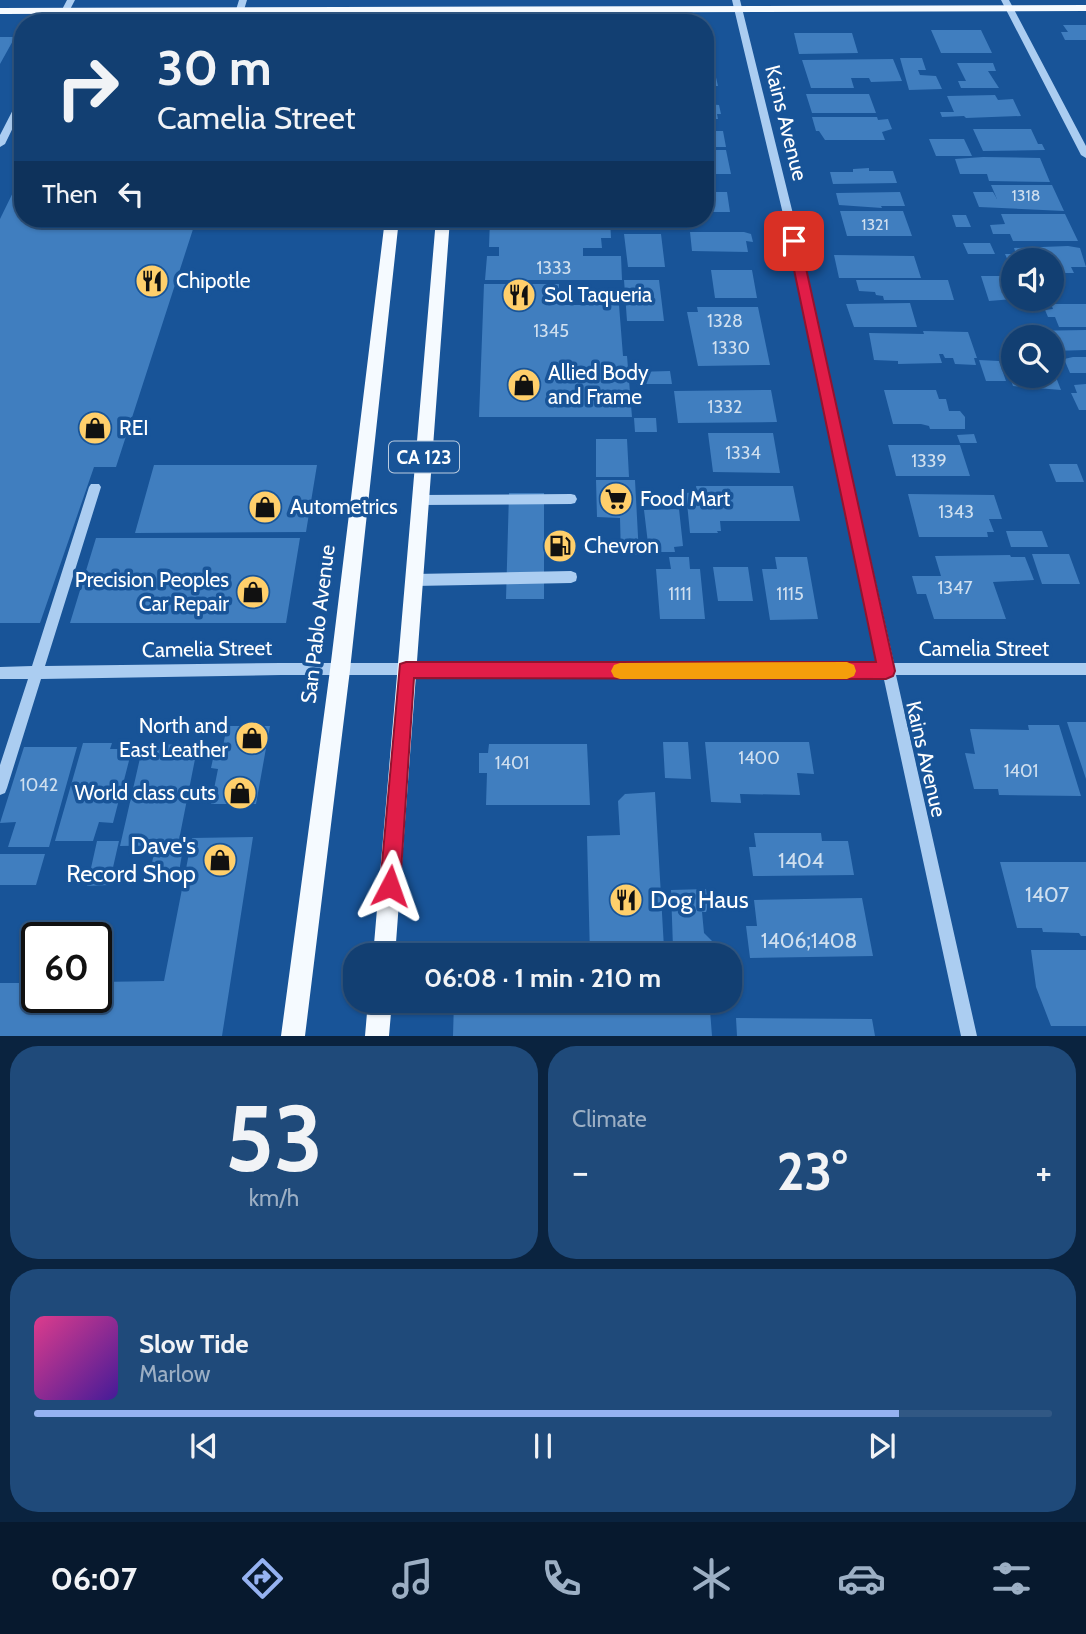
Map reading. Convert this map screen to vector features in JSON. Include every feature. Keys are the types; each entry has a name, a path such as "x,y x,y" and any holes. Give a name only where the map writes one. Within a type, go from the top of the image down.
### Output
{"main road":[{"path":"0,11 68,5 1008,4 1086,8"},
{"name":"San Pablo Avenue","path":"293,1035 340,670 391,228"},
{"name":"CA 123","path":"385,943 442,228"},
{"path":"377,1035 379,1013"}],"street":[{"path":"1008,4 1086,155"},
{"name":"Kains Avenue","path":"737,5 788,214 886,671 969,1035"},
{"path":"0,144 14,116"},
{"path":"36,673 95,487"},
{"path":"420,500 571,499"},
{"path":"414,580 571,576"},
{"name":"Camelia Street","path":"0,673 1086,669"}],"lane":[{"path":"0,788 36,673"}],"building":[{"path":"1063,25 1086,25 1086,40 1065,40 1061,32 1068,32"},
{"path":"931,30 981,30 992,53 941,53"},
{"path":"794,33 852,33 858,53 799,54"},
{"path":"0,37 14,37 14,39 0,64"},
{"path":"900,58 922,58 926,70 918,70 920,75 936,76 942,89 909,90"},
{"path":"893,59 902,81 871,82 869,78 851,78 854,88 811,88 802,60"},
{"path":"957,63 993,63 996,71 988,71 999,88 961,88 958,81 966,81"},
{"path":"714,69 718,86 714,86"},
{"path":"806,94 869,94 876,113 812,113"},
{"path":"995,95 998,100 1013,99 1021,116 942,117 940,112 954,112 947,96"},
{"path":"714,105 719,105 721,114 717,114 718,119 714,119"},
{"path":"812,117 877,117 878,120 888,119 892,129 882,132 885,140 825,140 819,131 816,131"},
{"path":"973,129 1031,129 1038,144 1042,144 1045,150 983,151"},
{"path":"714,131 723,131 726,147 714,147"},
{"path":"929,139 964,139 972,156 936,156"},
{"path":"714,150 726,150 731,174 714,174"},
{"path":"1040,158 1050,182 989,181 987,174 960,174 955,159"},
{"path":"869,168 869,171 893,171 897,183 833,184 830,172 853,172 853,169"},
{"path":"991,185 1052,185 1064,211 979,207 973,192 993,192 997,199"},
{"path":"14,190 14,228 193,228 116,467 94,467 40,623 0,623 0,219"},
{"path":"714,192 727,192 730,212 714,212"},
{"path":"900,192 905,206 881,206 882,208 839,205 836,193"},
{"path":"840,211 903,211 912,236 847,236"},
{"path":"1001,214 1065,214 1078,241 1013,241 1010,234 993,234 990,225 1005,224"},
{"path":"952,215 966,215 971,227 956,227"},
{"path":"490,228 610,228 611,238 601,238 602,248 583,248 583,256 621,256 622,280 485,280 487,256 499,256 499,247 489,247"},
{"path":"690,232 744,232 751,234 753,242 746,241 748,252 692,251"},
{"path":"624,234 661,234 665,267 628,267"},
{"path":"963,243 990,243 995,254 968,254"},
{"path":"1068,246 1080,248 1086,267 1071,267 1074,273 1064,273 1064,248 1014,248"},
{"path":"834,255 914,256 921,278 839,278"},
{"path":"711,270 752,270 757,298 715,298"},
{"path":"981,276 1001,276 1001,300 989,301"},
{"path":"624,280 659,280 664,321 627,321"},
{"path":"856,280 948,280 954,300 884,300 883,296 876,295 875,292 859,291"},
{"path":"484,284 559,284 559,305 619,305 632,417 479,417"},
{"path":"910,303 917,327 854,327 846,304"},
{"path":"1064,304 1086,304 1086,327 1064,327 1058,325 1055,317 1048,317 1045,311 1064,311"},
{"path":"697,307 758,307 770,365 698,366 687,312 698,312"},
{"path":"1064,330 1086,330 1086,350 1064,351"},
{"path":"923,331 968,332 977,358 974,358 976,365 955,364 953,358 945,358 943,354 939,354 942,363 898,364 898,361 874,360 869,333 924,334"},
{"path":"1086,357 1086,373 1070,373 1064,359"},
{"path":"979,360 999,361 1001,381 986,381"},
{"path":"670,371 672,384 637,384 635,372"},
{"path":"1086,384 1086,410 1079,410 1071,393 1077,393 1074,385"},
{"path":"771,390 777,422 678,423 674,391"},
{"path":"884,390 936,390 939,399 946,399 949,411 960,411 965,417 965,429 930,429 929,426 921,424 893,424"},
{"path":"634,418 656,418 657,432 635,432"},
{"path":"708,433 773,433 780,473 713,472"},
{"path":"974,434 977,443 960,443 957,435"},
{"path":"596,439 627,439 629,477 596,477"},
{"path":"888,445 960,445 970,476 896,476"},
{"path":"1049,464 1077,464 1084,482 1056,482"},
{"path":"154,465 317,465 306,532 135,533"},
{"name":"Food Mart","path":"596,480 635,480 639,555 621,555 620,518 597,517"},
{"path":"696,486 793,486 800,521 720,521 721,531 717,531 718,533 690,533 686,493 697,492"},
{"path":"509,493 544,493 544,599 506,599"},
{"path":"908,494 994,495 1002,519 989,519 994,532 987,532 988,537 919,537"},
{"path":"679,509 683,546 674,547 675,552 649,552 644,510"},
{"path":"1006,531 1042,531 1048,547 1011,547"},
{"path":"96,538 300,538 286,623 70,623"},
{"path":"1032,554 1069,554 1080,584 1042,584"},
{"path":"935,556 1025,557 1034,580 993,582 1006,619 934,619 926,594 917,594 912,576 941,576"},
{"path":"669,557 689,557 690,569 700,569 705,619 660,619 656,569 671,569"},
{"path":"775,557 807,557 818,619 770,620 762,569 777,569"},
{"path":"713,567 748,567 753,601 718,601"},
{"path":"1067,722 1086,722 1086,779"},
{"path":"1028,725 1059,725 1081,796 999,795 998,789 974,789 965,753 975,754 970,729 1029,730"},
{"path":"227,726 270,726 256,804 211,804 218,769 211,768 216,745 223,746"},
{"path":"663,742 688,742 691,779 665,778"},
{"path":"705,742 809,742 814,774 797,773 800,795 740,794 741,803 711,802"},
{"path":"83,743 112,743 110,749 132,749 113,823 99,822 93,841 55,841"},
{"path":"198,744 178,845 120,846 143,745"},
{"path":"489,744 587,744 590,805 486,805 487,773 479,773 479,753 488,753"},
{"path":"24,747 77,747 49,847 8,847 16,822 0,823"},
{"path":"655,792 664,943 590,943 587,836 620,835 618,801 625,794"},
{"path":"754,833 821,833 822,841 848,841 854,875 753,876 749,847 756,847"},
{"path":"253,837 222,1036 0,1036 0,983 21,983 21,1013 112,1013 112,982 164,981 192,838"},
{"path":"97,841 119,841 109,885 87,886"},
{"path":"155,848 183,848 178,878 149,878"},
{"path":"0,854 45,854 36,885 0,885"},
{"path":"1000,862 1086,862 1086,936 1079,933 1043,932 1042,928 1017,928"},
{"path":"706,889 708,906 706,912 702,912 704,933 714,943 673,943 671,890"},
{"path":"862,898 873,956 750,958 746,926 757,926 754,900"},
{"path":"1031,950 1086,950 1086,1026 1051,1026 1036,987"},
{"path":"454,1013 710,1013 712,1036 453,1036"},
{"path":"736,1018 872,1019 875,1036 737,1036"}],"slow traffic":[{"path":"620,671 847,671"}],"place":[{"name":"Chipotle","path":"152,281"},
{"name":"Sol Taqueria","path":"519,295"},
{"name":"Allied Body and Frame","path":"524,385"},
{"name":"REI","path":"95,428"},
{"name":"Food Mart","path":"616,499"},
{"name":"Autometrics","path":"265,507"},
{"name":"Chevron","path":"560,546"},
{"name":"Precision Peoples Car Repair","path":"253,592"},
{"name":"North and East Leather","path":"252,738"},
{"name":"World class cuts","path":"240,793"},
{"name":"Dave's Record Shop","path":"220,860"},
{"name":"Dog Haus","path":"626,900"}],"route":[{"path":"390,886 406,670 886,671 794,241"}]}
